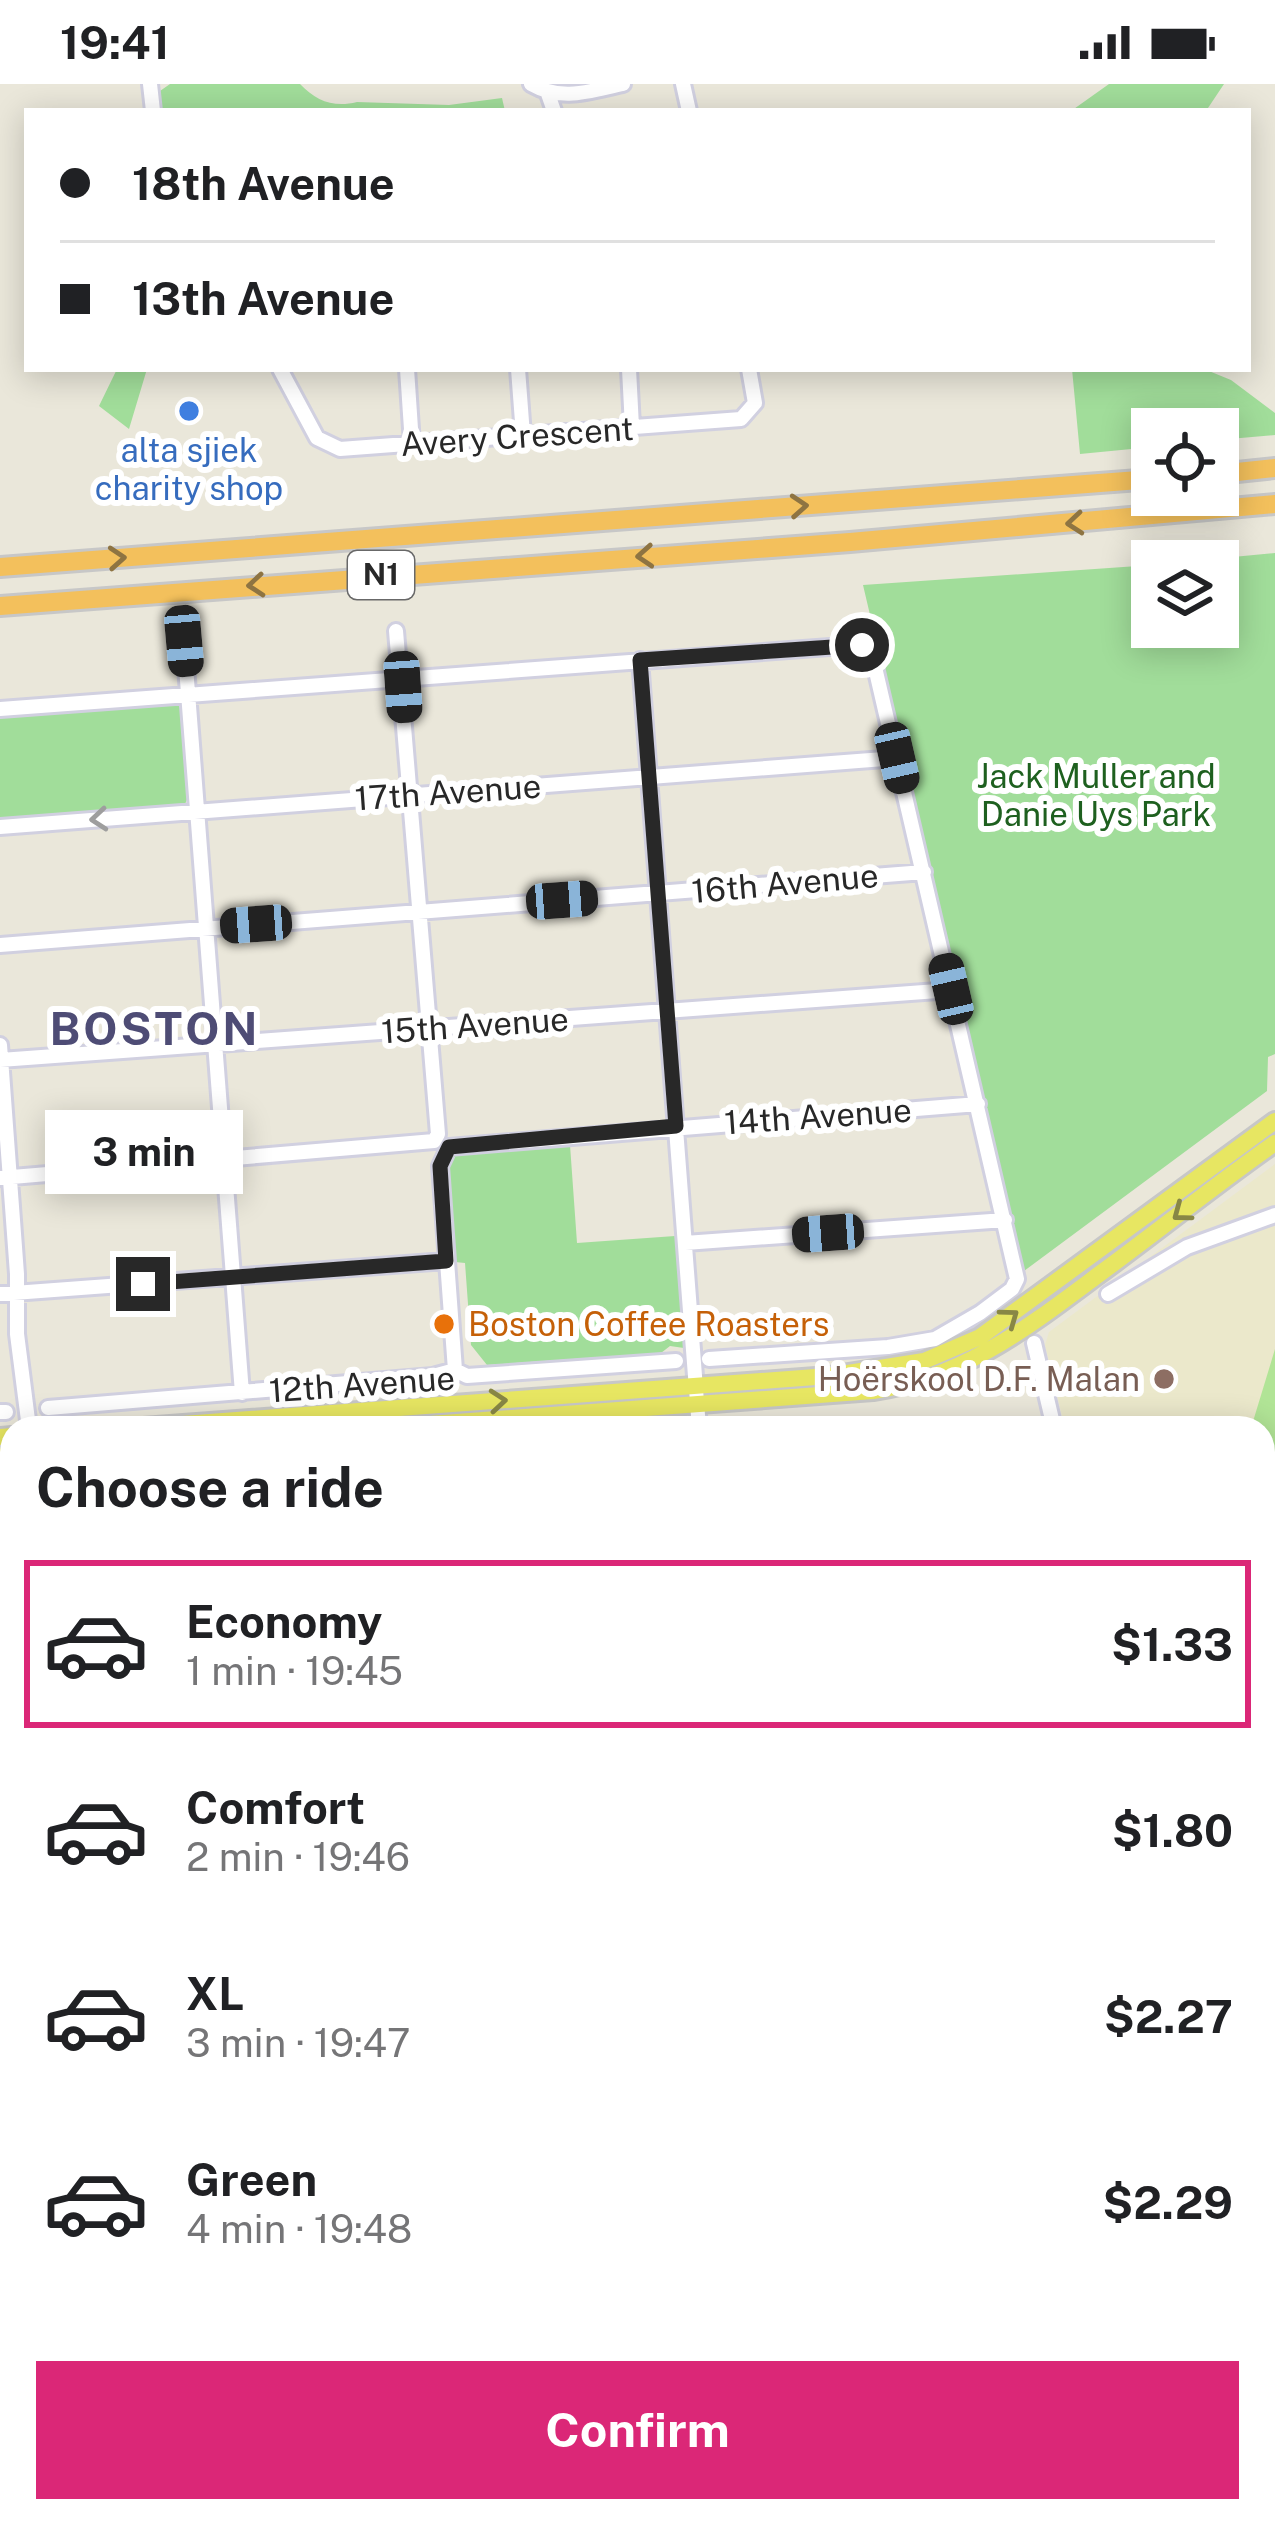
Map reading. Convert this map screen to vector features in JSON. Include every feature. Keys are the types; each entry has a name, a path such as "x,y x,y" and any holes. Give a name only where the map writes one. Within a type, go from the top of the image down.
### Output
{"highway":[{"path":"1239,472 1275,469"},
{"name":"N1","path":"0,567 1131,481"},
{"name":"N1","path":"0,606 850,542 1275,504"}],"main road":[{"path":"492,1416 869,1373 952,1351 1014,1315 1275,1121"},
{"path":"336,1416 873,1390 911,1384 961,1367 1022,1332 1275,1143"}],"street":[{"path":"531,84 548,94 570,95 623,84"},
{"path":"548,94 553,108"},
{"name":"Avery Crescent","path":"282,372 322,443 340,449 741,419 755,403 750,372"},
{"path":"407,372 412,444"},
{"path":"518,372 523,435"},
{"path":"629,372 632,427"},
{"path":"396,631 455,1370"},
{"path":"184,641 242,1393"},
{"path":"0,709 867,647 874,655 1017,1281 980,1313 927,1341 709,1360"},
{"path":"640,660 698,1416"},
{"name":"17th Avenue","path":"0,827 897,758"},
{"name":"16th Avenue","path":"0,945 924,872"},
{"name":"15th Avenue","path":"1,1059 951,989"},
{"path":"0,1046 5,1177 28,1416"},
{"name":"14th Avenue","path":"5,1177 978,1104"},
{"path":"1108,1294 1187,1247 1275,1215"},
{"path":"685,1244 1005,1220"},
{"path":"14,1291 446,1261"},
{"path":"1034,1343 1051,1416"},
{"name":"12th Avenue","path":"48,1408 433,1376 455,1370 467,1376 676,1361"},
{"path":"1275,1622 1275,1644"}],"shaded area":[{"name":"Hoërskool D.F. Malan","path":"1275,1164 1275,1416 1062,1416 1045,1345 1049,1332"}],"green space":[{"path":"170,84 300,84 319,99 341,104 449,105 502,98 504,108 160,108 160,91"},
{"path":"1109,84 1224,84 1208,108 1075,108"},
{"path":"116,372 146,372 129,429 99,406"},
{"path":"1072,372 1211,372 1231,380 1275,413 1275,435 1239,438 1239,408 1131,408 1131,449 1080,454"},
{"name":"Jack Muller and Danie Uys Park","path":"1275,553 1275,1054 1268,1057 1267,1091 1024,1271 863,585 1131,566 1131,648 1239,648 1239,556"},
{"path":"184,704 190,793 185,804 0,820 0,715"},
{"path":"570,1145 577,1243 675,1236 684,1348 487,1365 471,1345 465,1263 455,1262 448,1161 458,1152"},
{"path":"1275,1349 1275,1416 1255,1416"}],"place":[{"name":"alta sjiek charity shop","path":"189,411"},
{"name":"Boston Coffee Roasters","path":"444,1324"},
{"name":"Hoërskool D.F. Malan","path":"1164,1379"}],"district":[{"name":"BOSTON","path":"155,1029"}],"route":[{"path":"143,1284 446,1261 440,1166 449,1147 676,1126 640,660 862,645"}]}
